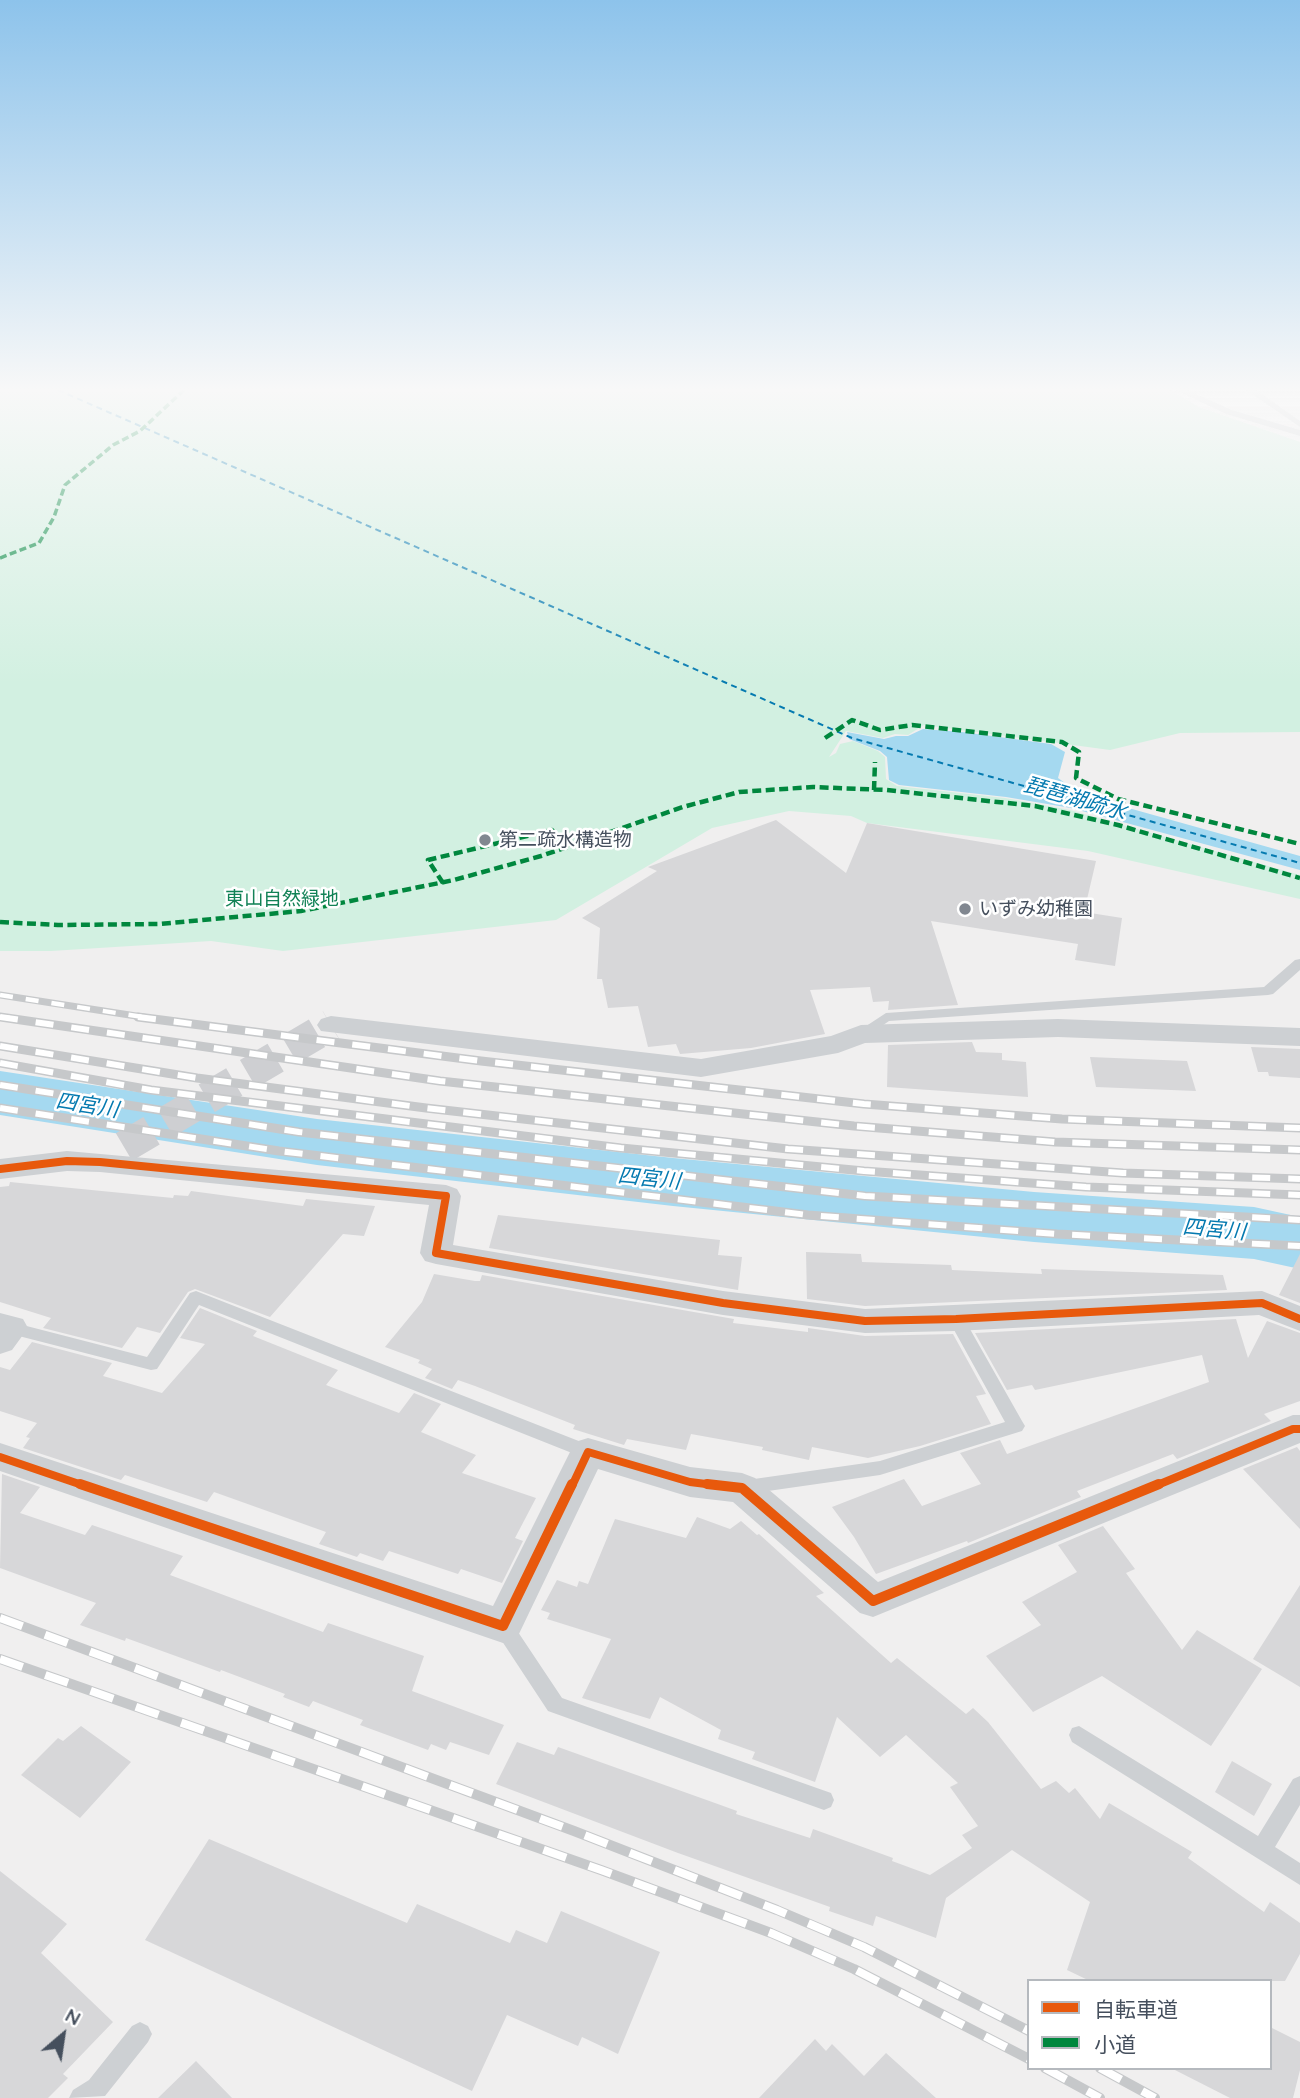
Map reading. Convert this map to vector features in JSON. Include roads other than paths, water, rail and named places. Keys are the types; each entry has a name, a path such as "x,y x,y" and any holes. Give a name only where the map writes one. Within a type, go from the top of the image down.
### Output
{"street":[{"path":"331,1025 701,1069 838,1044 861,1034 1058,1028 1300,1037"},
{"path":"0,1169 112,1155 446,1196 436,1253 723,1303 864,1321 956,1319 1262,1303 1300,1319"},
{"path":"0,1457 503,1626 589,1452 690,1482 742,1488 873,1601 1293,1429 1300,1429"}],"lane":[{"path":"861,1034 886,1017 1268,991 1300,963"},
{"path":"4,1331 151,1364 196,1297 589,1452"},
{"path":"742,1488 880,1468 1016,1426 956,1319"},
{"path":"503,1626 555,1705 824,1800"},
{"path":"1079,1735 1300,1875"},
{"path":"1261,1850 1300,1786"},
{"path":"81,2098 97,2088 140,2034"}],"water":[{"name":"琵琶湖疏水","path":"923,729 1051,744 1065,752 1058,778 1082,795 1300,856 1300,870 1071,808 1006,797 899,785 889,780 887,757 880,751 849,739 847,732 884,739 908,736"}],"waterway":[{"name":"四宮川","path":"0,1093 317,1142 673,1182 1034,1217 1254,1233 1300,1243"}],"tunnel":[{"path":"124,1147 331,1025"}],"railway":[{"path":"0,995 149,1018"},
{"path":"10,1018 0,1017 440,1081 854,1126 1055,1142 1300,1150"},
{"path":"138,1017 481,1061 864,1104 1062,1119 1300,1128"},
{"path":"0,1046 197,1078 426,1108 788,1149 1123,1173 1300,1179"},
{"path":"0,1063 151,1090 621,1148 864,1171 1086,1187 1300,1195"},
{"path":"0,1085 299,1132 865,1196 1300,1220"},
{"path":"0,1108 279,1151 808,1215 1057,1234 1300,1246"},
{"path":"0,1618 574,1831 777,1910 864,1947 1027,2030"},
{"path":"0,1659 601,1870 771,1933 854,1969 1027,2058"},
{"path":"1049,2070 1100,2098"},
{"path":"1104,2070 1155,2098"}],"place":[{"name":"第二疏水構造物","path":"485,840"},
{"name":"いずみ幼稚園","path":"965,909"}],"park label":[{"name":"東山自然緑地","path":"282,899"}]}
